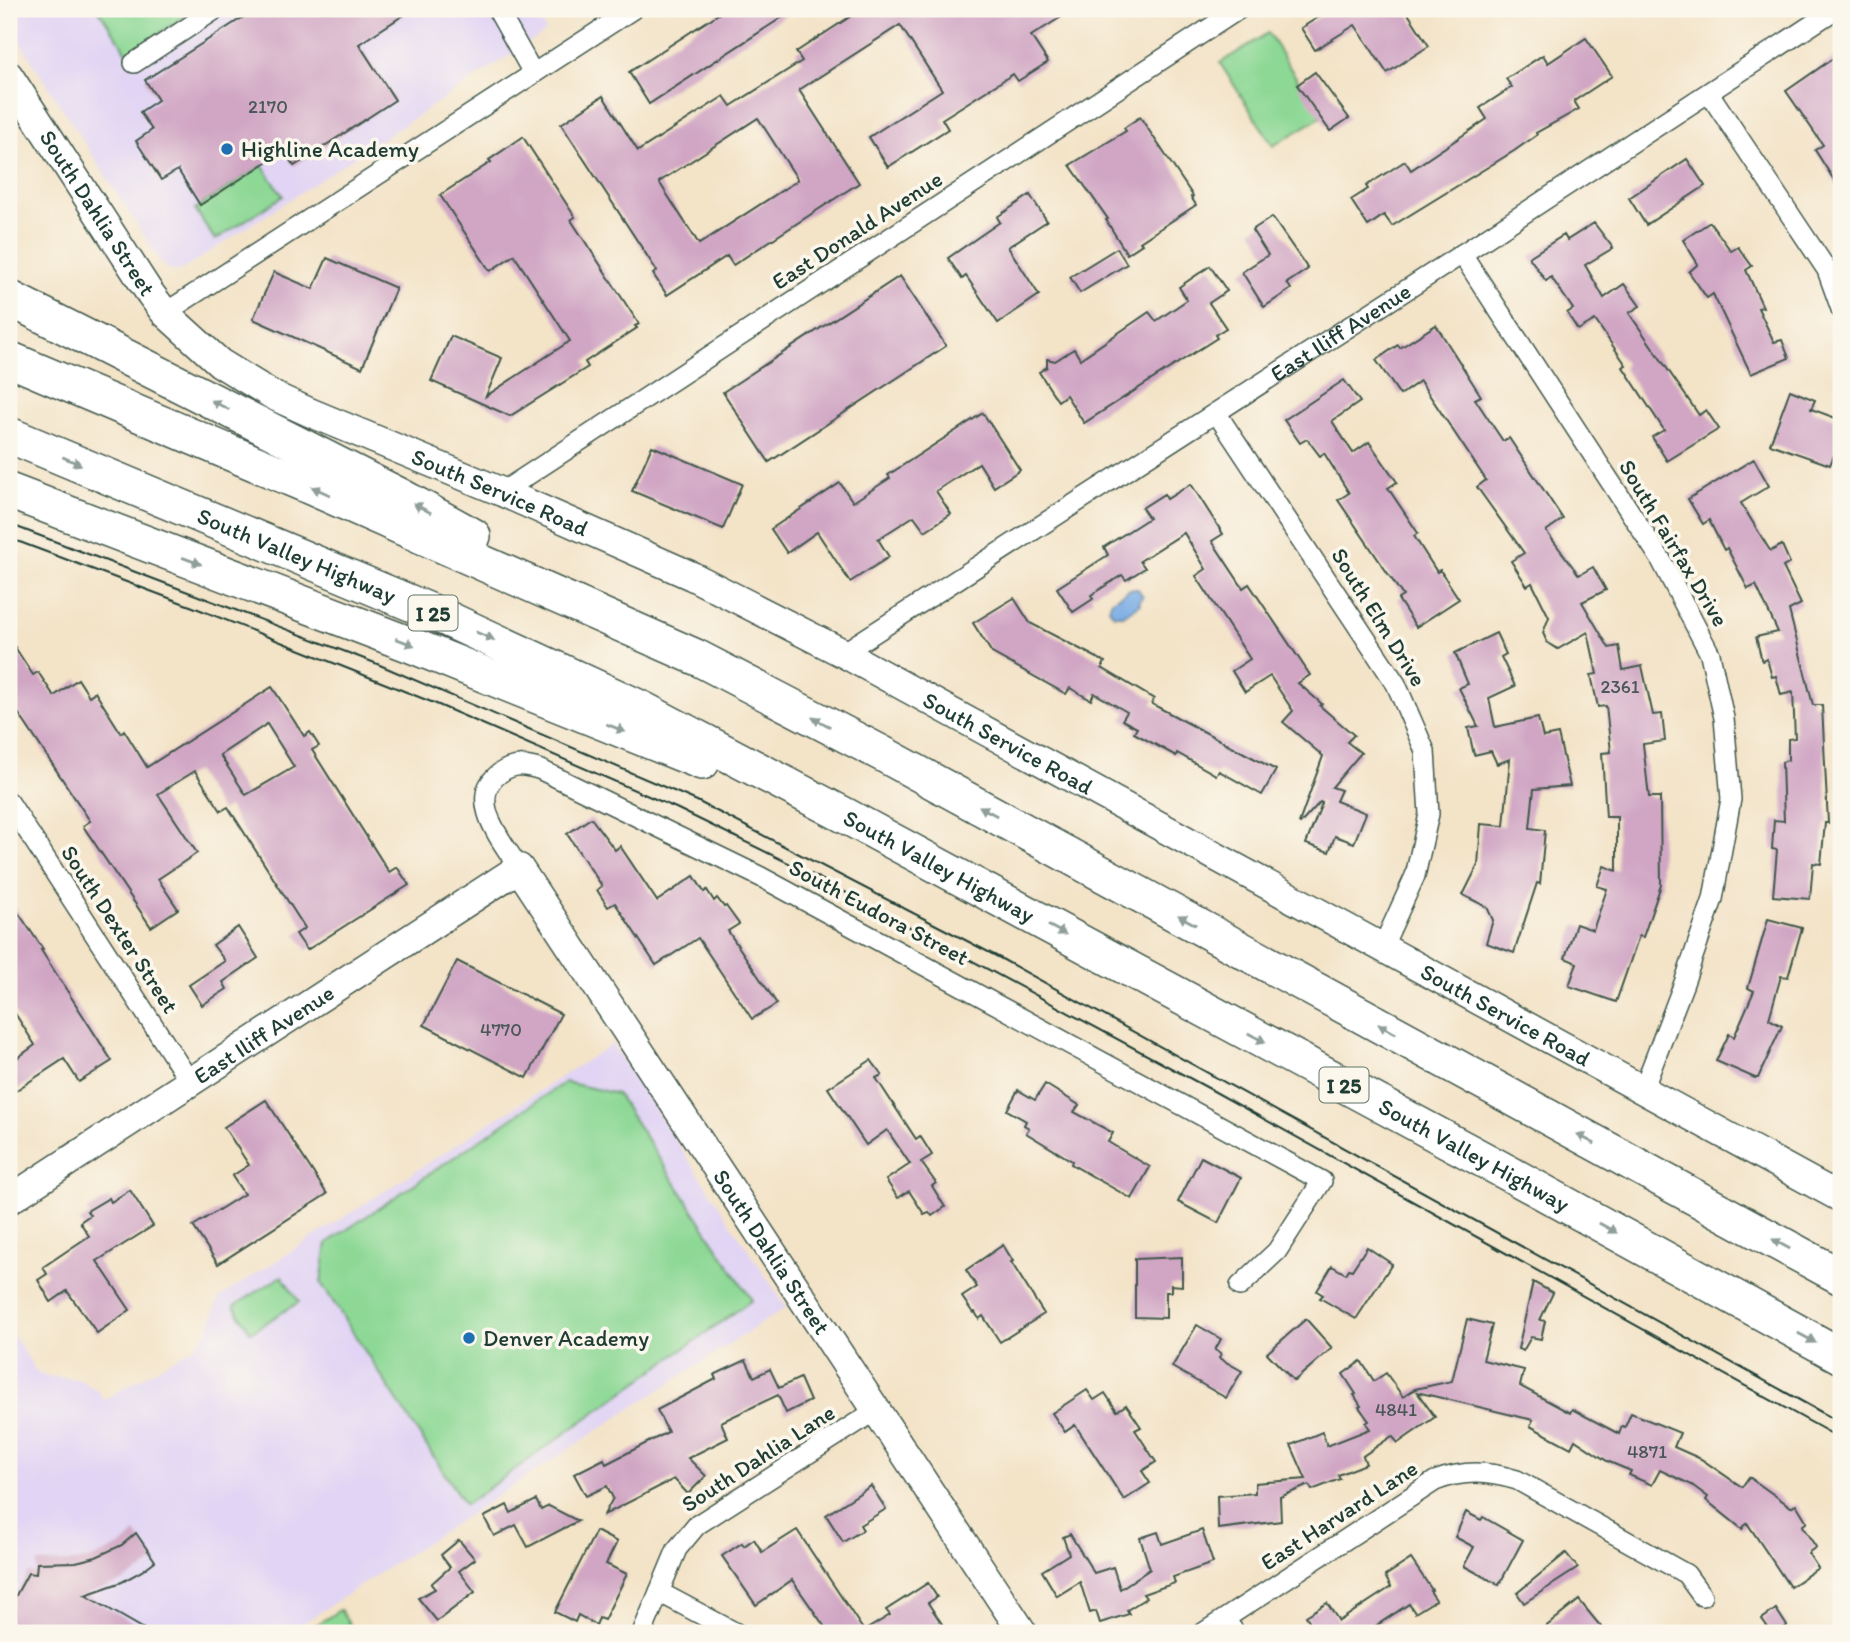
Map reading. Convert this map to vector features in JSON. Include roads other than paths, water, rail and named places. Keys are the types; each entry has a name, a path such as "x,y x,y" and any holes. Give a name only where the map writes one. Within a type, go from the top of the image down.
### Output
{"highway":[{"path":"9,298 400,496 698,658 881,753 1841,1277"},
{"path":"9,359 304,484 698,658"},
{"name":"South Valley Highway","path":"9,435 344,575 536,659 644,710 846,816 1841,1356"},
{"path":"9,491 278,593 679,754 846,816"}],"street":[{"path":"134,63 216,9"},
{"path":"497,9 533,74"},
{"path":"165,313 633,9"},
{"name":"East Donald Avenue","path":"502,492 1238,9"},
{"name":"East Iliff Avenue","path":"843,653 1217,414 1836,9"},
{"name":"South Dahlia Street","path":"9,76 126,258 165,313"},
{"path":"1709,93 1827,270 1841,309"},
{"name":"South Fairfax Drive","path":"1462,254 1660,558 1710,653 1724,718 1731,799 1713,899 1643,1090"},
{"name":"South Service Road","path":"165,313 205,352 274,396 692,576 843,653 1841,1198"},
{"name":"South Elm Drive","path":"1217,414 1396,684 1425,751 1429,814 1415,876 1383,946"},
{"name":"South Eudora Street","path":"519,868 495,829 485,806 486,790 495,777 509,768 524,765 541,770 761,877 1322,1181 1278,1251 1240,1286"},
{"name":"South Dexter Street","path":"9,802 190,1082"},
{"name":"East Iliff Avenue","path":"9,1199 519,868"},
{"name":"South Dahlia Street","path":"519,868 1023,1633"},
{"name":"South Dahlia Lane","path":"642,1633 677,1549 697,1525 875,1411"},
{"name":"East Harvard Lane","path":"1203,1633 1230,1626 1435,1481 1452,1474 1481,1471 1517,1480 1641,1547 1685,1574 1702,1597"},
{"path":"659,1592 736,1633"}],"water":[{"path":"1130,589 1138,589 1143,597 1140,604 1123,615 1114,615 1109,608 1112,600"}],"tram line":[{"path":"9,524 375,663 697,801 1000,958 1841,1423"},
{"path":"9,538 193,607 434,703 676,808 817,877 1208,1088 1841,1439"}],"place":[{"name":"Highline Academy","path":"227,149"},
{"name":"Denver Academy","path":"469,1338"}]}
